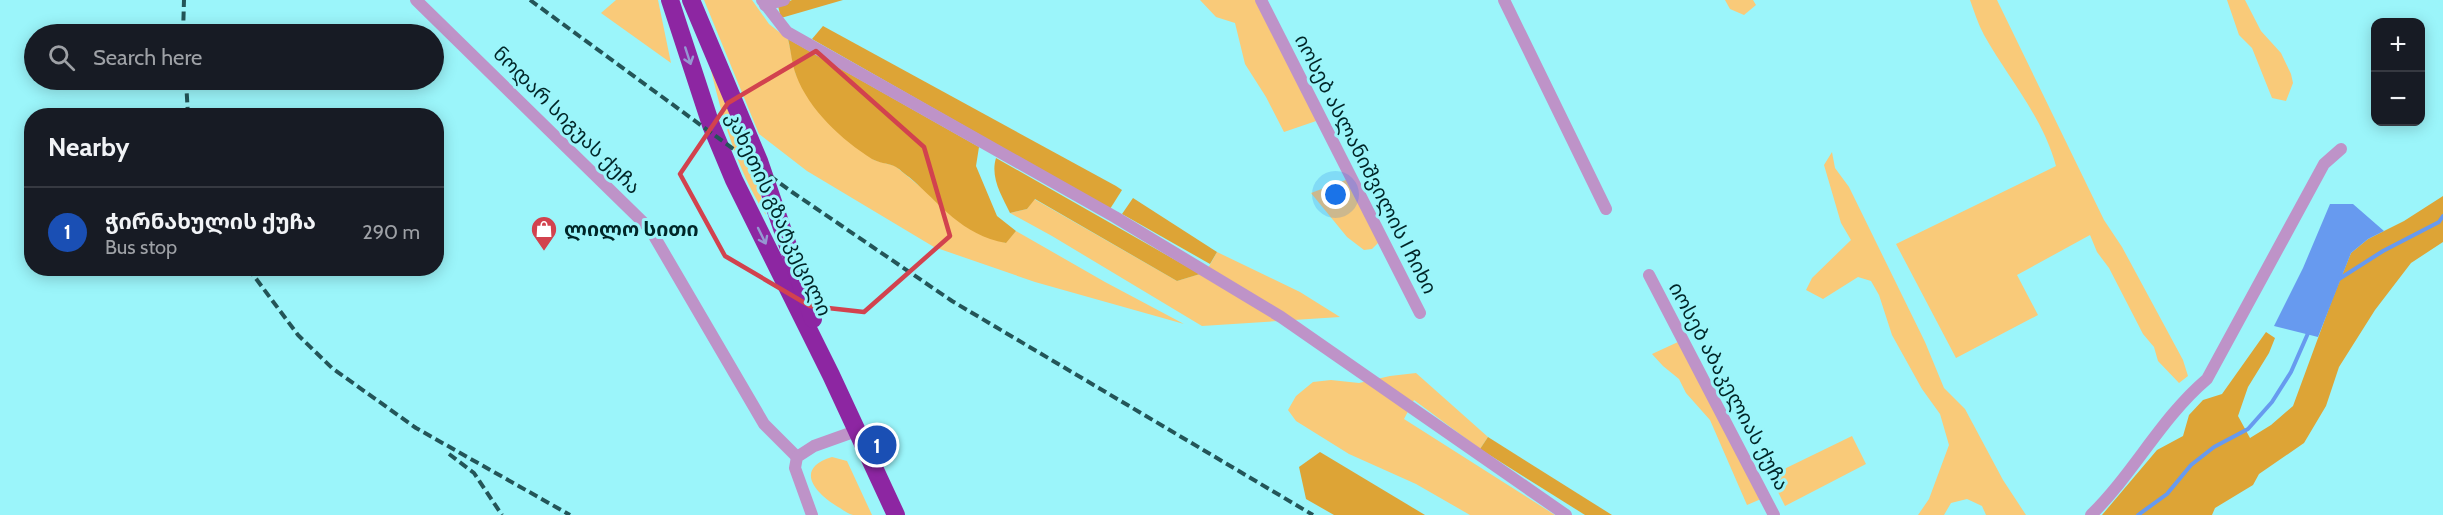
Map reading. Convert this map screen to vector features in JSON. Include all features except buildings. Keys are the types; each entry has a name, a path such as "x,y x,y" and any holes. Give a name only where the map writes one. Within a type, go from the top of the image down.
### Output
{"highway":[{"name":"კახეთის გზატკეცილი","path":"670,0 711,125 734,180 831,375 896,515"},
{"name":"კახეთის გზატკეცილი","path":"691,0 759,161 831,375"}],"street":[{"name":"ნოდარ სიგუას ქუჩა","path":"416,0 441,24"},
{"path":"783,0 764,3 787,32 1115,217 1281,318 1566,515"},
{"name":"იოსებ ასლანიშვილის I ჩიხი","path":"1261,0 1420,313"},
{"path":"1504,0 1606,209"},
{"name":"ნოდარ სიგუას ქუჩა","path":"444,27 650,229 764,424 797,457"},
{"path":"2091,515 2114,492 2140,454 2185,398 2206,379 2324,164 2341,149"},
{"name":"იოსებ აბაკელიას ქუჩა","path":"1649,275 1774,515"},
{"path":"814,514 795,468 797,457 814,446 856,431"}],"highlighted area":[{"path":"816,51 924,147 950,236 864,312 810,306 725,256 680,174 728,103"}],"shaded area":[{"path":"616,0 658,0 671,63 601,13"},
{"path":"704,0 752,0 769,24 788,39 796,75 874,160 895,166 918,185 1005,243 1016,231 1184,324 1035,282 934,247 807,171 759,134"},
{"path":"792,0 843,0 781,18 778,6"},
{"path":"1200,0 1261,0 1322,119 1284,132 1245,64 1235,23 1216,17"},
{"path":"1725,0 1753,0 1756,5 1744,15 1730,9"},
{"path":"1970,0 1997,0 2104,220 2122,247 2183,360 2188,376 2179,383 2158,361 2154,347 2143,334 2109,268 2097,252 2090,235 2017,275 2038,315 1956,358 1896,244 2056,166 2043,131 1984,35"},
{"path":"2227,0 2245,0 2261,31 2281,53 2293,83 2286,101 2272,98 2252,48 2239,35"},
{"path":"823,26 1122,190 1110,209 812,39"},
{"path":"788,39 979,147 976,166 997,216 1016,231 1006,243 990,239 964,226 898,168 872,159 838,133 818,112 802,88 795,71"},
{"path":"710,66 754,171 766,215 739,162 725,124"},
{"path":"1832,152 1835,168 1849,187 1925,342 1944,388 1965,409 2003,480 2026,515 1986,515 1982,506 1967,499 1951,503 1944,515 1918,515 1929,499 1949,445 1940,414 1922,389 1892,335 1879,295 1871,281 1858,277 1823,299 1806,290 1812,278 1851,240 1841,223 1824,165"},
{"path":"996,158 1200,274 1177,281 1035,199 1027,209 1010,213 996,180"},
{"path":"1351,178 1382,239 1372,249 1364,250 1347,237 1311,193"},
{"path":"2443,196 2443,242 2411,263 2375,310 2339,367 2326,406 2304,443 2259,474 2253,485 2215,508 2212,515 2102,515 2157,450 2183,436 2189,415 2203,400 2222,394 2266,332 2275,338 2269,353 2248,387 2238,416 2250,438 2271,425 2293,406 2351,253 2368,239 2404,221"},
{"path":"1133,198 1217,252 1210,264 1122,214"},
{"path":"1034,199 1177,281 1206,272 1217,252 1300,292 1340,317 1202,326 1010,213 1027,209"},
{"path":"1678,342 1761,499 1747,505 1710,420 1686,393 1679,379 1652,354"},
{"path":"1416,373 1488,437 1480,449 1414,400 1404,419 1555,515 1470,515 1416,484 1349,454 1296,421 1288,410 1296,396 1313,382 1331,380 1359,383"},
{"path":"1852,436 1866,464 1785,506 1770,476"},
{"path":"1488,437 1612,515 1585,515 1480,449"},
{"path":"1320,452 1425,515 1334,515 1306,499 1299,467"},
{"path":"832,457 847,461 872,515 848,513 831,503 812,482 813,468"}],"water":[{"path":"2330,204 2353,204 2384,231 2368,239 2351,253 2318,337 2274,326 2303,268"}],"waterway":[{"path":"2339,279 2383,251 2439,222 2443,216"},
{"path":"2138,515 2167,494 2191,465 2214,447 2248,429 2272,402 2291,372 2309,331"}],"railway":[{"path":"183,24 184,0"},
{"path":"530,0 792,192 952,301 1313,515"},
{"path":"187,90 188,108"},
{"path":"254,276 298,335 332,368 416,428 570,515"},
{"path":"449,454 474,473 502,515"}],"place":[{"name":"ლილო სითი","path":"544,252"},
{"name":"ჭირნახულის ქუჩა","path":"877,445"}]}
